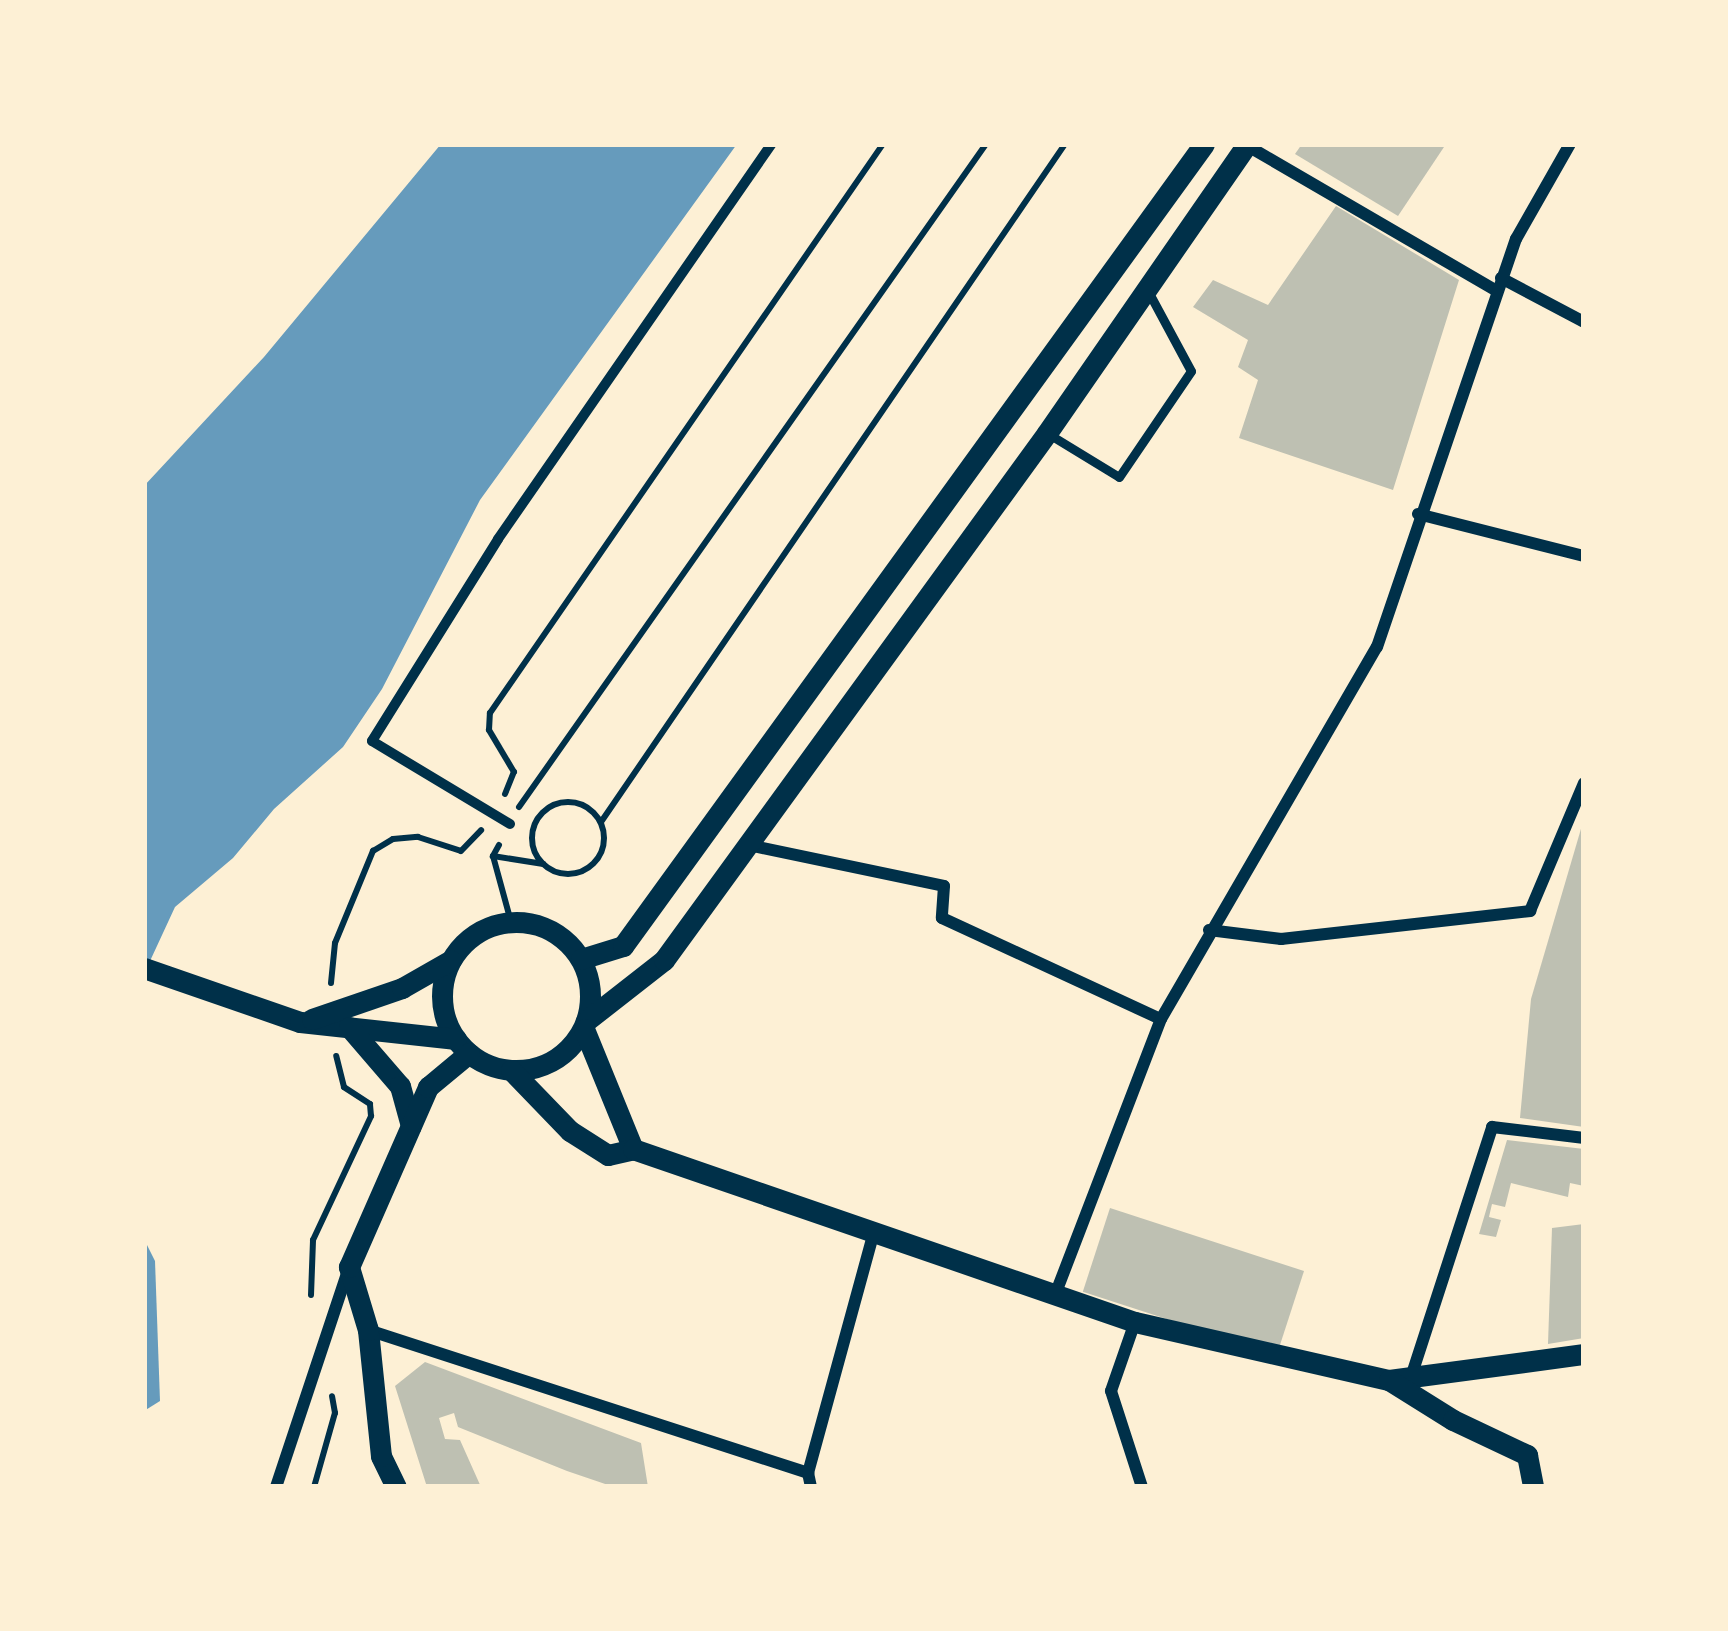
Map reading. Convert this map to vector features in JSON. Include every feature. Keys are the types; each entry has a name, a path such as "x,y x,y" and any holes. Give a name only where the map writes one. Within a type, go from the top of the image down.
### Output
{"street":[{"path":"510,824 372,741 498,539 772,144"},
{"path":"581,959 623,946 1204,144"},
{"path":"511,1070 555,1060 585,1025 664,960 1047,433 1247,144 1499,285 1584,322"},
{"path":"1055,1295 1161,1019 1377,646 1418,514 1516,239 1570,144"},
{"path":"1418,514 1584,556"},
{"path":"1210,931 1281,939 1529,911 1584,783"},
{"path":"748,845 944,886 942,918 1161,1019"},
{"path":"300,1022 402,988 452,960 477,934 511,922 552,930 581,959 591,1000 585,1025 633,1149"},
{"path":"452,960 442,1000 462,1046"},
{"path":"144,968 300,1022 462,1046 511,1070 570,1131 608,1155 633,1149 1135,1322 1400,1379 1584,1354"},
{"path":"349,1027 400,1086 411,1126"},
{"path":"276,1487 349,1267 428,1087 462,1046"},
{"path":"1400,1379 1492,1127 1584,1138"},
{"path":"368,1330 810,1480 874,1231"},
{"path":"349,1267 368,1330 381,1456 396,1487"},
{"path":"1135,1322 1111,1391 1142,1487"},
{"path":"1400,1379 1454,1420 1527,1455 1533,1487"}],"lane":[{"path":"1047,433 1119,477 1191,371 1145,286"}],"path":[{"path":"511,922 493,856 530,787 986,144"},
{"path":"493,856 544,864 567,874 590,867 603,847 601,822 1065,144"},
{"path":"544,864 532,833 551,806 584,806 601,822"}],"water":[{"path":"441,144 737,144 480,500 382,689 343,747 274,809 233,858 175,907 144,974 144,486 264,357"},
{"path":"144,1239 155,1261 160,1401 144,1411"}],"building":[{"path":"1302,144 1446,144 1398,216 1295,154"},
{"path":"1336,206 1459,280 1393,490 1239,438 1258,380 1238,367 1248,340 1193,307 1213,280 1268,305"},
{"path":"1583,822 1584,1127 1520,1118 1531,999"},
{"path":"1507,1140 1584,1149 1584,1186 1570,1183 1568,1197 1511,1183 1505,1207 1492,1204 1489,1217 1501,1220 1496,1237 1479,1234"},
{"path":"1110,1208 1304,1271 1277,1355 1083,1292"},
{"path":"1584,1224 1584,1338 1548,1344 1552,1228"},
{"path":"425,1362 641,1443 648,1487 614,1487 567,1471 458,1427 454,1413 439,1418 445,1439 460,1440 481,1487 427,1487 395,1386"}]}
